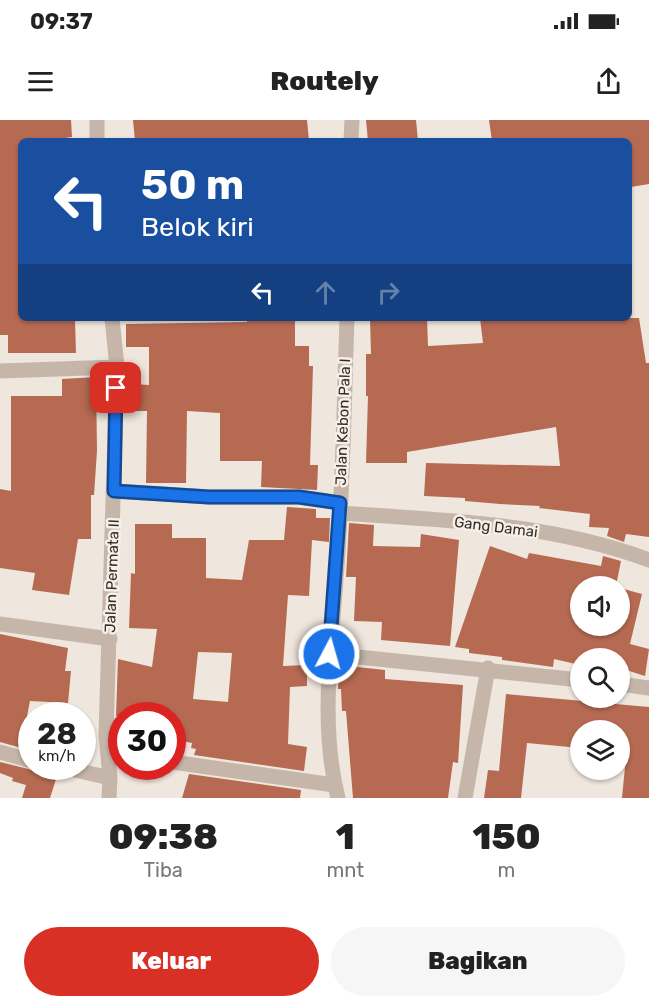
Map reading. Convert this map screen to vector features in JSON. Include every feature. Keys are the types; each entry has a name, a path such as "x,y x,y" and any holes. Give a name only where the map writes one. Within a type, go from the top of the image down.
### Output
{"street":[{"path":"97,120 97,138"},
{"path":"351,138 352,120"},
{"name":"Jalan Permata II","path":"108,740 106,735 117,367 112,321"},
{"name":"Jalan Kebon Pala I","path":"336,791 329,750 329,654 340,508 346,321"},
{"path":"0,371 117,367"},
{"name":"Gang Damai","path":"114,491 209,497 299,497 340,508 475,522 610,545 649,560"},
{"path":"0,624 110,639"},
{"path":"329,654 488,668 570,679"},
{"path":"465,798 488,668"},
{"path":"630,685 649,688"},
{"path":"0,752 18,756"},
{"path":"186,764 336,791"},
{"name":"Jalan Permata II","path":"110,780 110,798"}],"building":[{"path":"0,120 71,120 72,137 18,138 18,321 75,321 76,353 8,353 8,335 0,335"},
{"path":"133,120 307,120 309,138 135,138"},
{"path":"366,120 416,120 418,138 368,138"},
{"path":"489,120 649,120 649,184 632,187 632,138 492,138"},
{"path":"632,318 639,318 646,363 649,363 649,537 626,534 624,542 607,536 609,528 589,527 590,514 539,508 540,506 424,496 426,463 560,466 556,427 407,452 407,463 366,463 368,396 366,396 366,354 371,354 370,321 427,321 428,346 483,343 480,321 632,321"},
{"path":"295,321 295,346 309,346 309,366 313,366 310,465 318,465 317,490 261,487 262,461 220,461 220,413 187,411 186,483 146,483 147,411 131,411 132,384 149,385 149,347 126,347 126,324"},
{"path":"96,377 97,451 94,495 91,495 91,539 78,539 69,595 32,590 35,573 0,568 0,489 11,491 11,396 62,396 62,379"},
{"path":"287,507 316,509 316,518 330,518 329,542 312,540 309,596 288,595 283,666 307,665 307,686 290,687 288,744 307,747 304,771 194,755 196,749 191,748 192,743 186,742 186,702 116,702 118,659 152,667 157,629 129,628 131,573 135,574 135,524 172,524 172,538 206,538 206,578 242,580 249,540 284,540","holes":["198,652 232,653 228,702 193,699"]},
{"path":"349,523 374,525 373,546 420,547 421,534 459,540 450,646 381,640 382,622 354,621 356,577 346,577"},
{"path":"490,546 527,559 529,553 601,566 603,556 621,561 618,576 570,576 570,636 630,636 630,591 642,594 630,644 649,649 645,676 630,671 630,648 570,648 570,663 554,659 553,667 502,660 502,657 469,653 469,649 455,647"},
{"path":"0,634 68,648 65,671 71,671 68,702 18,702 18,747 0,742"},
{"path":"339,665 385,670 385,679 463,685 458,763 453,762 448,798 353,798 346,711 342,711 341,689 338,689"},
{"path":"506,694 570,700 570,708 630,708 630,705 649,707 649,798 622,798 624,780 630,780 630,720 570,720 570,747 527,743 521,798 484,798 488,770 499,771"},
{"path":"0,762 18,766 18,780 56,780 50,798 22,798 26,785 12,781 13,778 0,773"},
{"path":"189,774 301,790 300,798 182,798"}],"route":[{"path":"116,388 114,491 209,497 299,497 340,503 329,654"}]}
